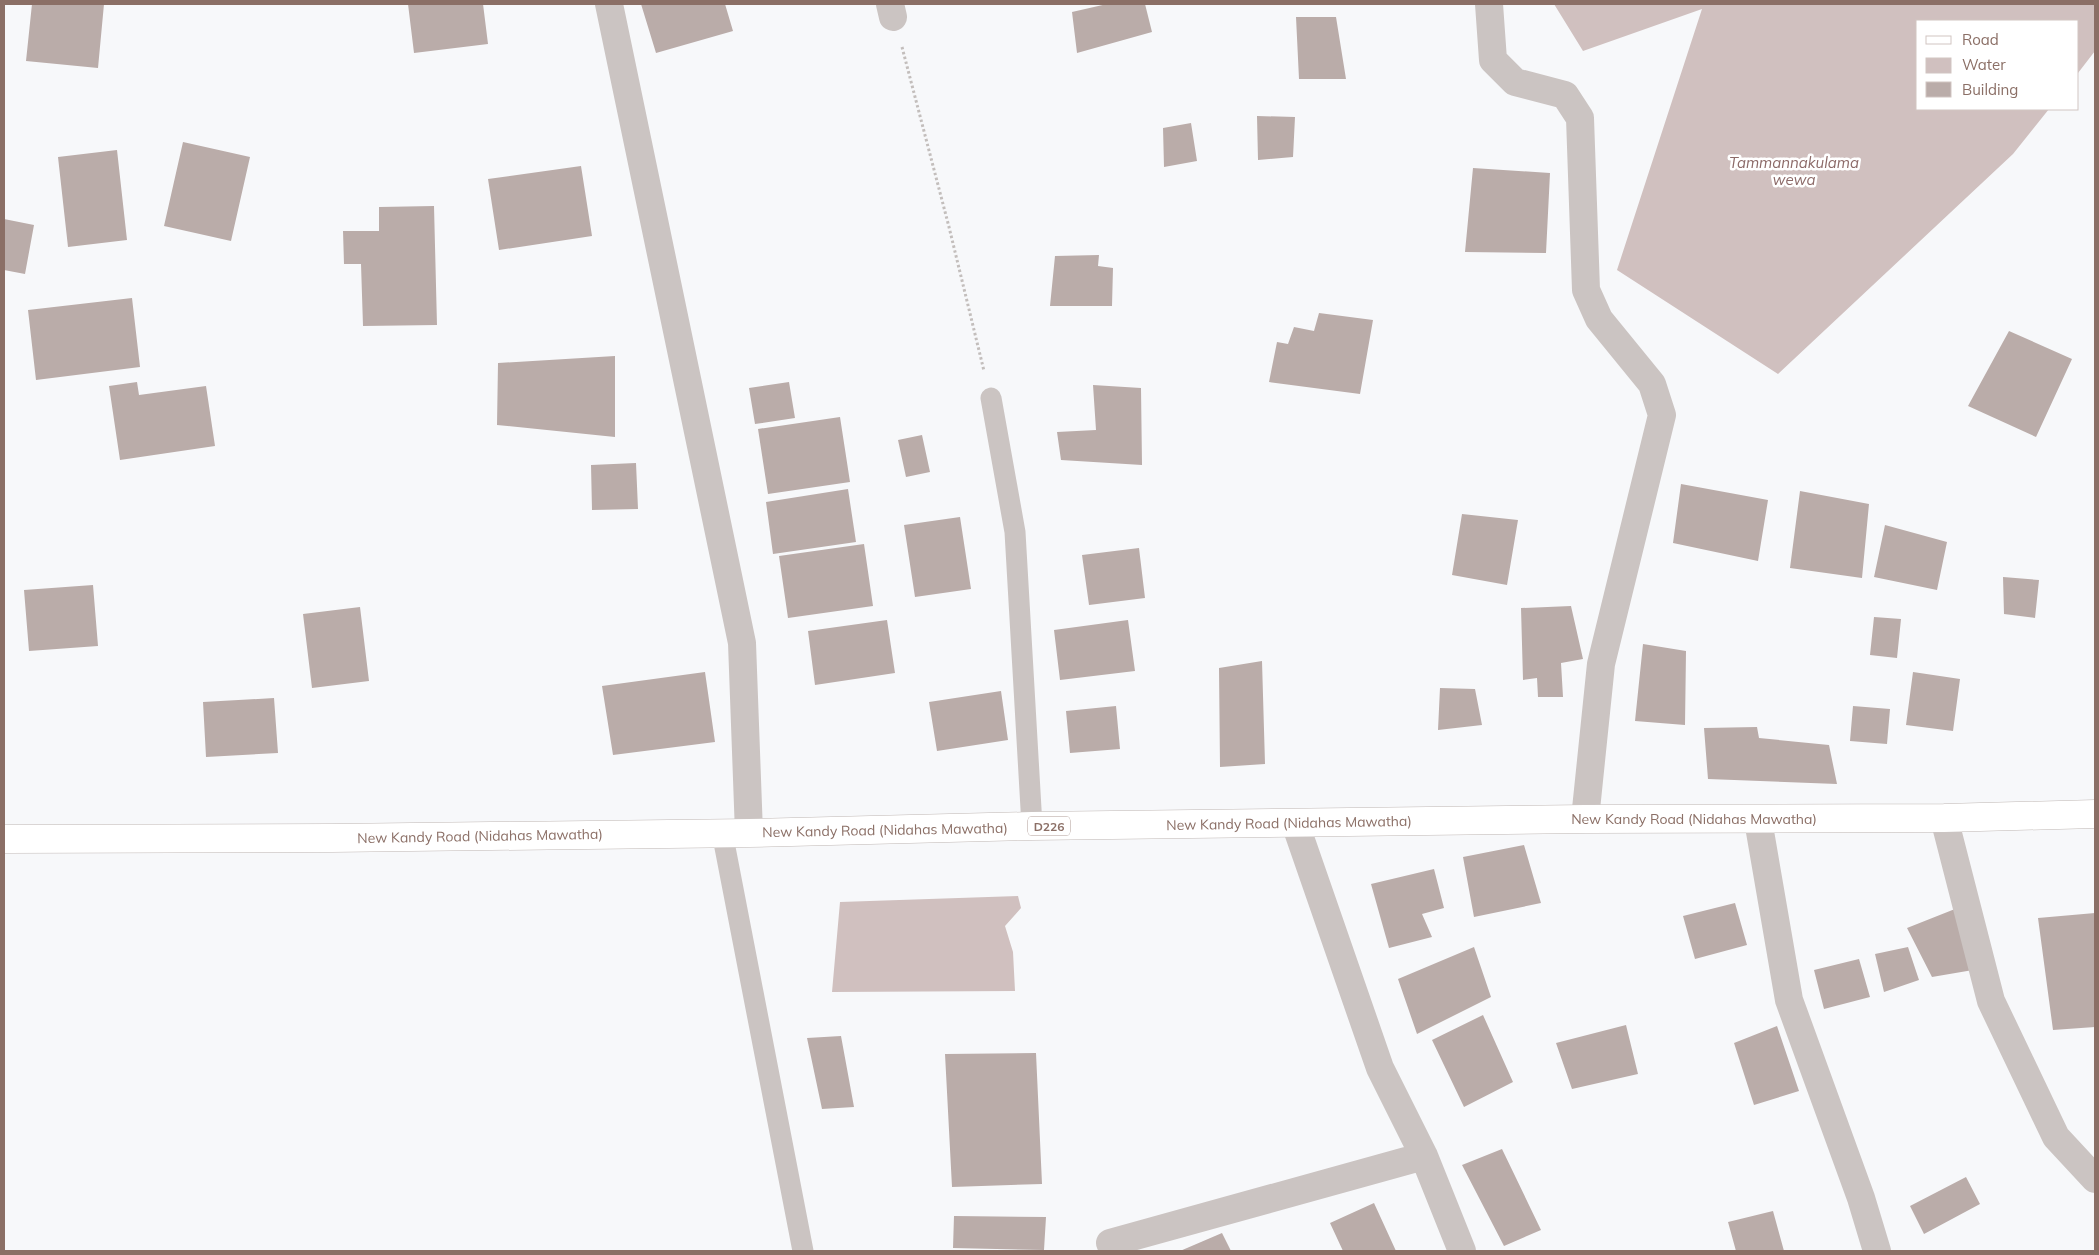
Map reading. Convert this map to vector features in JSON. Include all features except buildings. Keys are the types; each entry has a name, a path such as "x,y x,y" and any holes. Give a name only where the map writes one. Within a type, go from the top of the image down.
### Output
{"main road":[{"name":"New Kandy Road (Nidahas Mawatha)","path":"4,839 332,838 749,833 1032,826 1585,819 1944,818 2095,814"}],"street":[{"path":"609,4 742,643 749,833"},
{"path":"1489,4 1493,60 1515,82 1565,95 1580,118 1586,290 1599,320 1652,384 1662,415 1601,664 1585,819"},
{"path":"1944,818 1991,1001 2056,1137 2095,1179"},
{"path":"1758,820 1789,1000 1861,1198 1876,1251"},
{"path":"1294,823 1380,1068 1424,1156 1462,1251"},
{"path":"1114,1251 1110,1243 1424,1156"}],"lane":[{"path":"991,398 1015,532 1032,826"},
{"path":"722,832 803,1251"}],"path":[{"path":"892,10 991,398"}],"water":[{"name":"Tammannakulama wewa","path":"1554,4 2095,4 2095,51 2079,72 2079,20 1916,20 1916,110 2048,110 2013,154 1778,374 1617,270 1702,9 1583,51"},
{"path":"1018,896 1021,908 1005,926 1013,952 1015,991 832,992 840,902"}]}
